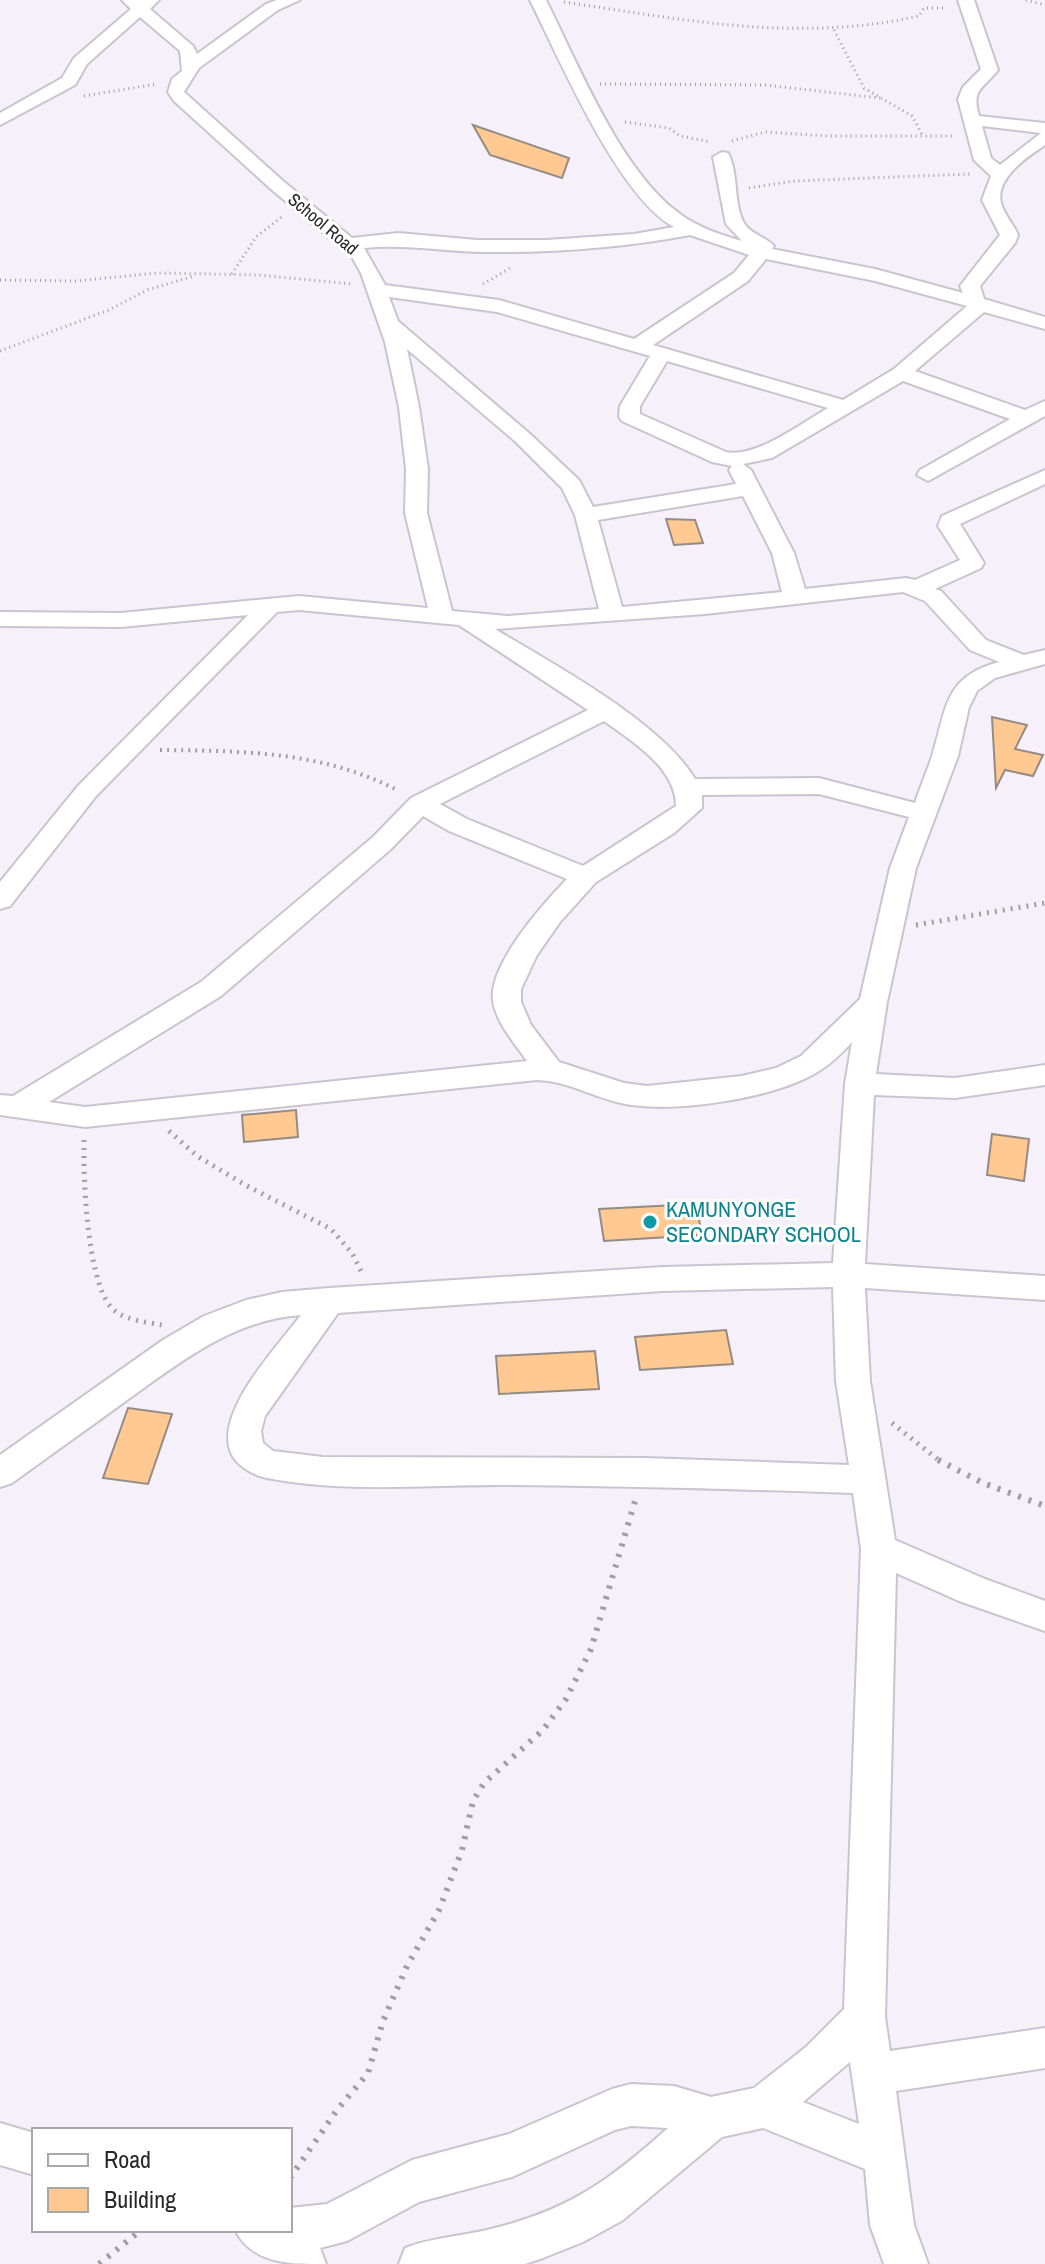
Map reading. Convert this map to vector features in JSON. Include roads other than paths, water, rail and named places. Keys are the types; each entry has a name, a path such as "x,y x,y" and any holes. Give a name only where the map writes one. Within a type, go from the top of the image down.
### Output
{"street":[{"path":"184,75 272,7 292,0"},
{"path":"538,0 575,82 597,121 657,205 672,218 761,253 875,275 1045,323"},
{"path":"0,120 69,81 80,61 141,3"},
{"name":"School Road","path":"141,3 187,49 191,58 176,92 180,97 360,254 378,288 409,407 417,469 416,513 452,617"},
{"path":"967,4 990,70 969,91 966,99 983,160 1000,174"},
{"path":"973,120 1045,128"},
{"path":"977,138 1045,136"},
{"path":"978,304 970,286 1006,243 1009,235 991,202 1000,174 1045,136"},
{"path":"722,157 727,191 739,231 799,262"},
{"path":"349,244 398,239 477,246 547,246 634,240 694,229"},
{"path":"636,347 741,277 761,253"},
{"path":"378,288 499,306 846,407"},
{"path":"662,353 630,406 629,417 678,440 735,460 764,453 901,373 978,304"},
{"path":"388,323 523,438 571,485 586,515 612,615"},
{"path":"901,373 1036,413"},
{"path":"928,475 1036,413"},
{"path":"735,460 783,553 795,596"},
{"path":"917,588 973,563 949,526 950,521 1045,476"},
{"path":"586,515 675,503 750,488"},
{"path":"0,619 121,620 271,605 326,604 508,623 889,585 917,588 933,596 978,645 1032,659"},
{"path":"0,900 60,823 127,749 173,707 271,605"},
{"path":"452,617 605,711 664,757 688,787 689,808 673,824 585,877 523,950 509,977 506,999 519,1028 549,1069"},
{"path":"906,2264 892,2225 864,2017 879,1549 853,1381 848,1275 860,1084 873,1002 903,868 945,756 957,707 967,687 986,673 1032,659"},
{"path":"8,1107 211,989 382,843 420,804 605,711"},
{"path":"688,787 819,786 923,813"},
{"path":"420,804 458,825 585,877"},
{"path":"8,1107 85,1117 147,1113 254,1098 549,1069 573,1073 613,1090 634,1095 712,1091 800,1069 822,1054 873,1002"},
{"path":"860,1084 955,1088 1045,1075"},
{"path":"0,1473 175,1349 215,1325 246,1312 282,1304 375,1299 469,1289 663,1279 848,1275 1045,1288"},
{"path":"329,1300 249,1412 244,1431 247,1450 265,1464 323,1471 644,1472 867,1480"},
{"path":"879,1549 972,1590 1045,1616"},
{"path":"292,2230 331,2225 412,2182 512,2155 612,2110 631,2105 674,2107 711,2118 763,2107 821,2062 864,2017"},
{"path":"872,2074 1045,2048"},
{"path":"763,2107 885,2156"},
{"path":"421,2264 498,2250 545,2235 605,2207 711,2118"},
{"path":"0,2144 32,2153"},
{"path":"260,2232 304,2264"}],"place":[{"name":"KAMUNYONGE SECONDARY SCHOOL","path":"650,1222"}]}
